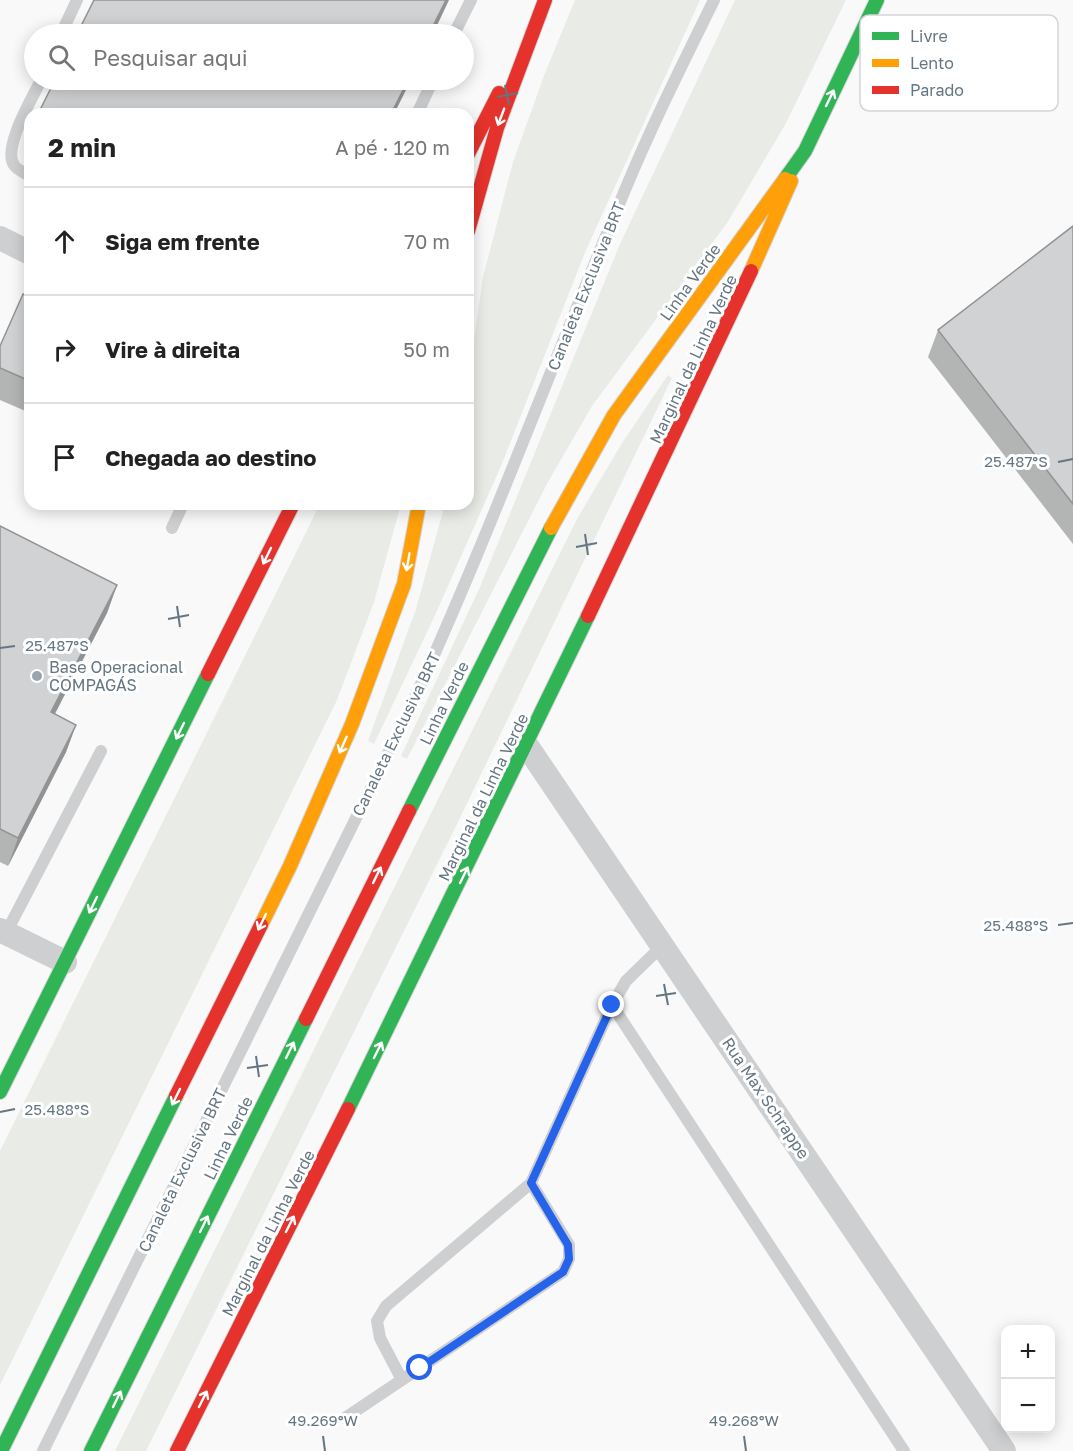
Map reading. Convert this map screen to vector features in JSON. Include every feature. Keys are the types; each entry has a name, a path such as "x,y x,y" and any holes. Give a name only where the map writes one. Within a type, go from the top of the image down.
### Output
{"main road":[{"name":"Linha Verde","path":"870,15 877,0"},
{"path":"474,142 544,1"},
{"path":"474,210 497,128 544,1"},
{"name":"Linha Verde","path":"91,1451 563,503 614,415 805,151 860,36"},
{"name":"Marginal da Linha Verde","path":"177,1451 403,1000 527,746 747,285 805,151"},
{"path":"0,1092 290,510"},
{"path":"1,1451 290,866 352,724 404,584 418,510"}],"street":[{"path":"0,238 24,250"},
{"name":"Rua Max Schrappe","path":"527,746 1004,1451"},
{"path":"3,932 65,962"}],"lane":[{"path":"66,24 77,0"},
{"path":"459,24 471,0"},
{"name":"Canaleta Exclusiva BRT","path":"44,1451 405,719 445,632 626,189 661,109 714,0"},
{"path":"28,108 36,90"},
{"path":"420,108 428,90"},
{"path":"24,116 11,144 11,158 15,166 24,172"},
{"path":"172,528 180,510"},
{"path":"3,932 101,751"},
{"path":"402,1380 380,1338 378,1321 386,1306 531,1183 612,1005 626,981 663,945"},
{"path":"612,1005 904,1451"},
{"path":"345,1418 563,1272 569,1259 568,1245 531,1183"}],"shaded area":[{"path":"575,0 700,0 586,250 501,466 436,613 374,744 368,741 416,609 443,510 474,510 474,340 483,277 513,162 545,73"},
{"path":"735,0 846,0 785,125 727,223 592,406 548,482 407,759 401,756 480,587 620,244"},
{"path":"668,375 672,378 459,820 146,1451 115,1451 577,519 622,443"},
{"path":"317,510 399,510 374,602 337,700 0,1385 0,1151"}],"building":[{"path":"94,0 446,0 434,24 82,24"},
{"path":"50,90 403,90 394,108 41,108"},
{"path":"1073,226 1073,504 938,330"},
{"path":"23,294 24,378 0,368 0,346"},
{"name":"Base Operacional COMPAGÁS","path":"0,526 117,585 51,712 76,725 18,838 0,829"}],"traffic: fast":[{"path":"870,15 877,0"},
{"path":"785,179 805,151 860,36"},
{"path":"409,811 551,528"},
{"path":"348,1109 588,616"},
{"path":"0,1092 208,674"},
{"path":"91,1451 306,1019"},
{"path":"1,1451 176,1096"}],"traffic: slow":[{"path":"551,528 614,415 785,179"},
{"path":"751,271 791,181"},
{"path":"261,925 290,866 352,724 404,584 418,510"}],"traffic: jam":[{"path":"474,210 497,128 545,0"},
{"path":"474,142 499,93"},
{"path":"588,616 751,271"},
{"path":"208,674 290,510"},
{"path":"306,1019 409,811"},
{"path":"176,1096 261,925"},
{"path":"177,1451 348,1109"}],"place":[{"name":"Base Operacional COMPAGÁS","path":"37,676"}],"route":[{"path":"420,1368 563,1272 569,1259 568,1245 531,1183 612,1005"}]}
